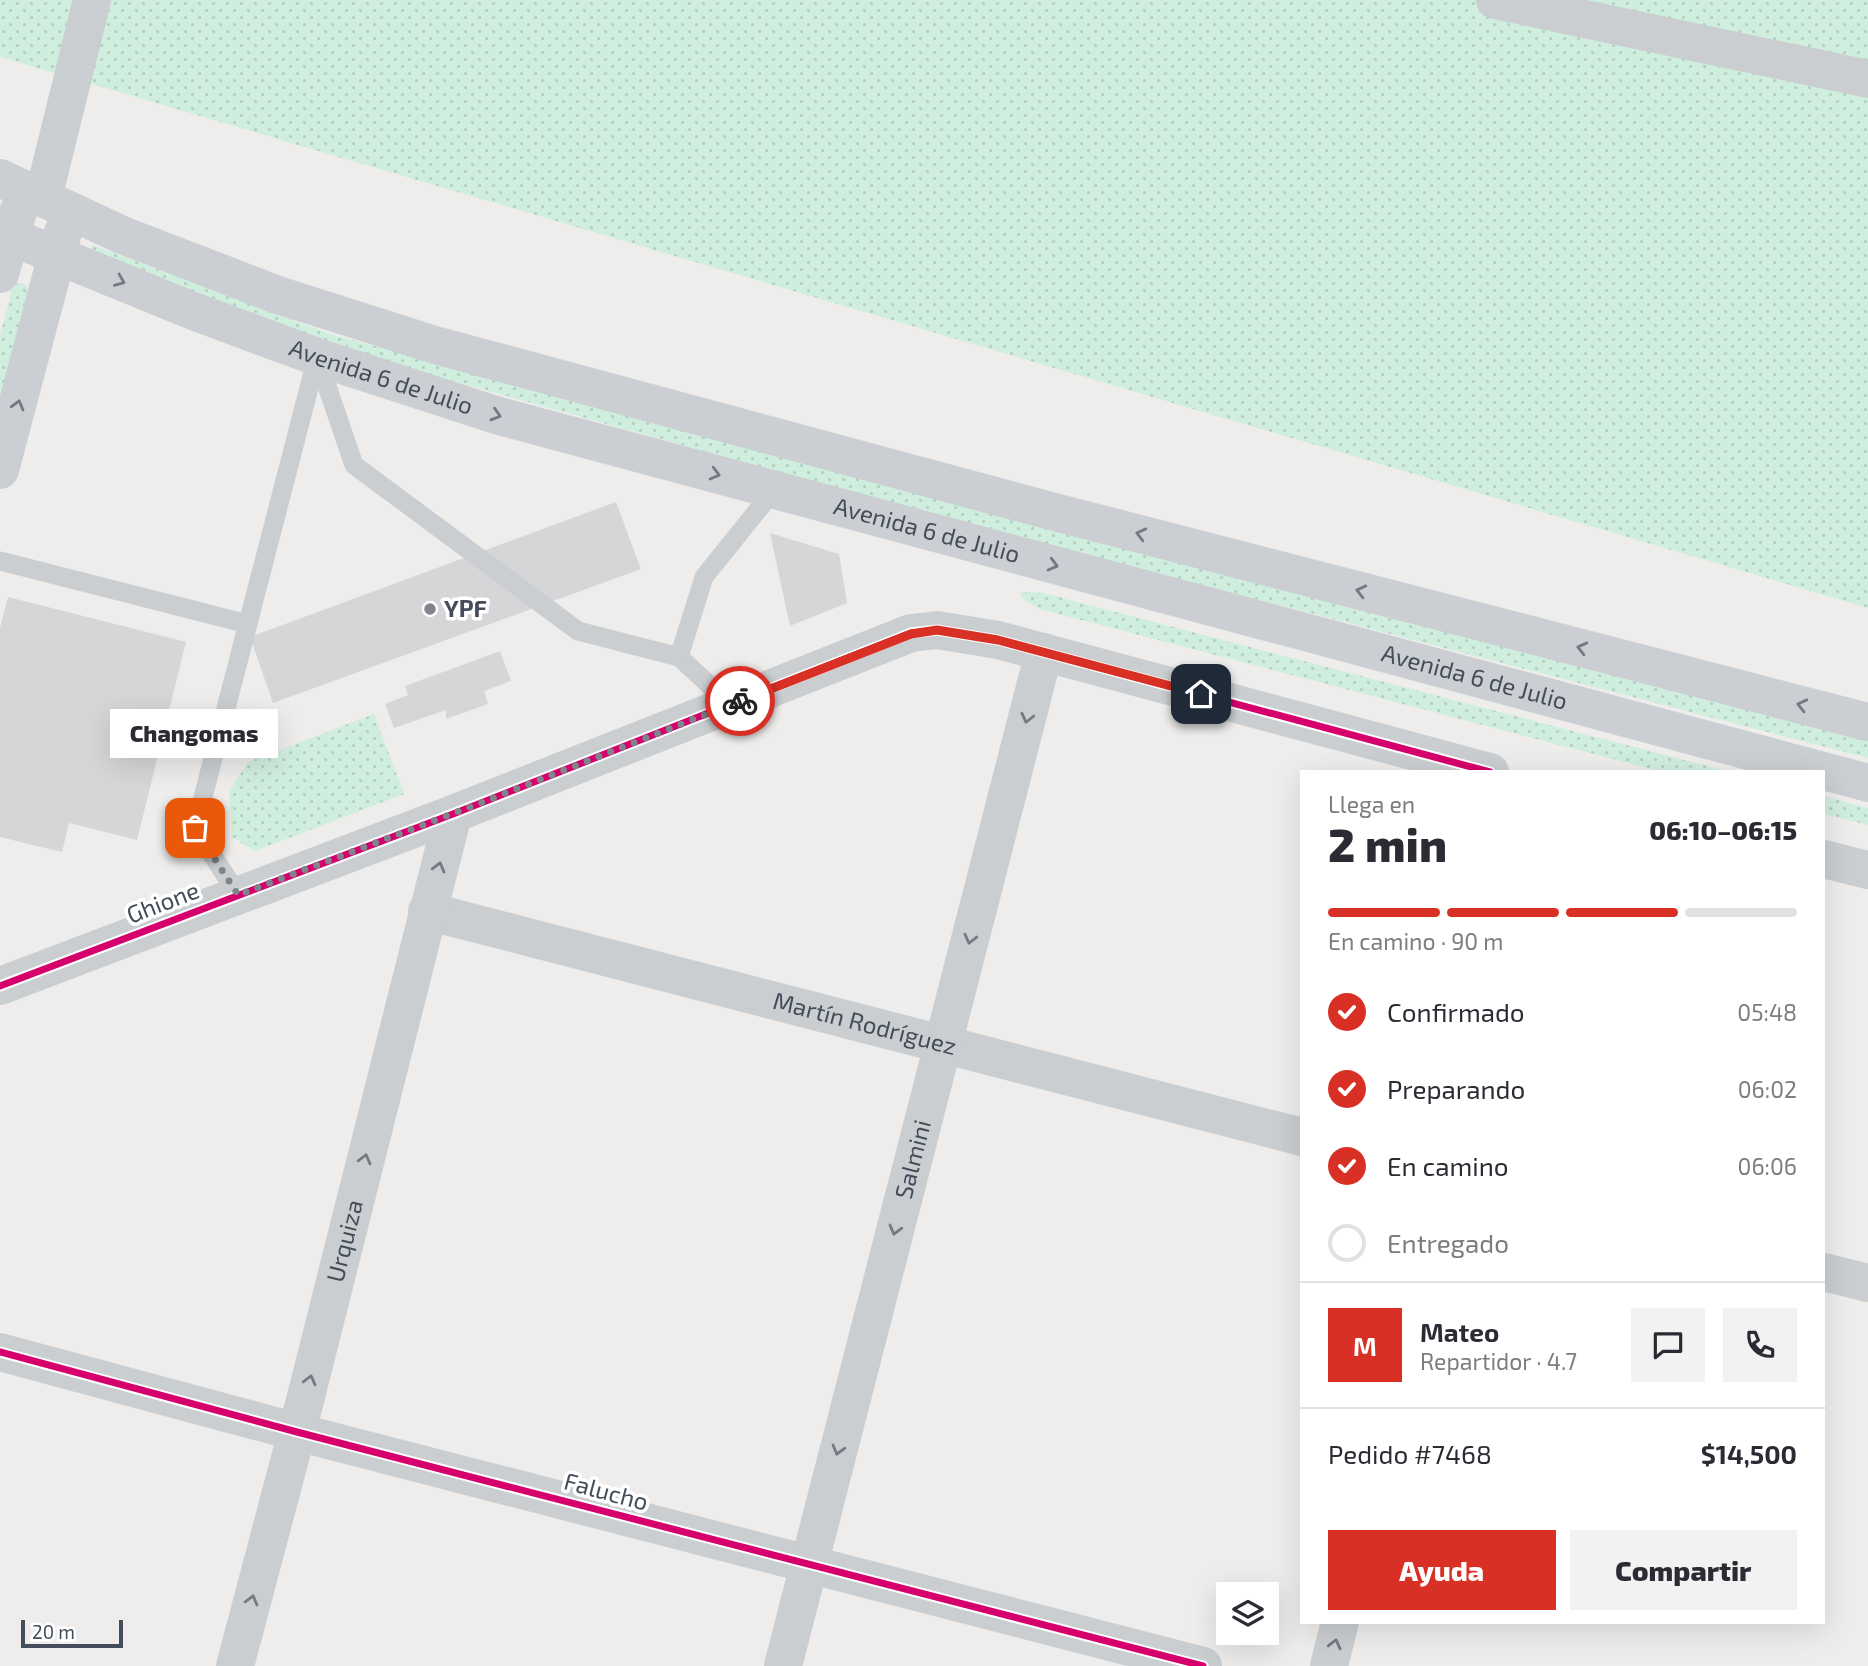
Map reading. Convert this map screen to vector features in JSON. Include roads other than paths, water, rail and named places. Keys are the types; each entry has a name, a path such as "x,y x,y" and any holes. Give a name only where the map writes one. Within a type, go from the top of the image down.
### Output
{"main road":[{"path":"0,274 5,234 34,194"},
{"path":"0,470 57,255 34,194"},
{"name":"Avenida 6 de Julio","path":"34,194 122,235 278,295 435,345 1046,510 1868,722"},
{"name":"Avenida 6 de Julio","path":"5,234 193,311 317,357 499,416 1819,770"},
{"name":"Avenida 6 de Julio","path":"1825,771 1868,783"}],"street":[{"path":"34,194 92,0"},
{"path":"1495,0 1868,79"},
{"name":"Ghione","path":"0,986 453,814 911,634 937,630 998,640 1483,770"},
{"name":"Salmini","path":"783,1666 1044,652"},
{"name":"Urquiza","path":"235,1666 453,814"},
{"path":"1825,859 1868,870"},
{"name":"Martín Rodríguez","path":"428,911 1300,1136"},
{"path":"1825,1272 1868,1283"},
{"name":"Falucho","path":"0,1352 297,1432 1203,1666"},
{"path":"1329,1666 1340,1624"}],"lane":[{"path":"238,895 195,828 317,357"},
{"path":"317,357 354,465 578,631 679,657 731,705"},
{"path":"679,657 704,577 774,490"},
{"path":"0,561 248,624"}],"place":[{"name":"YPF","path":"430,609"},
{"name":"Changomas","path":"195,828"}]}
